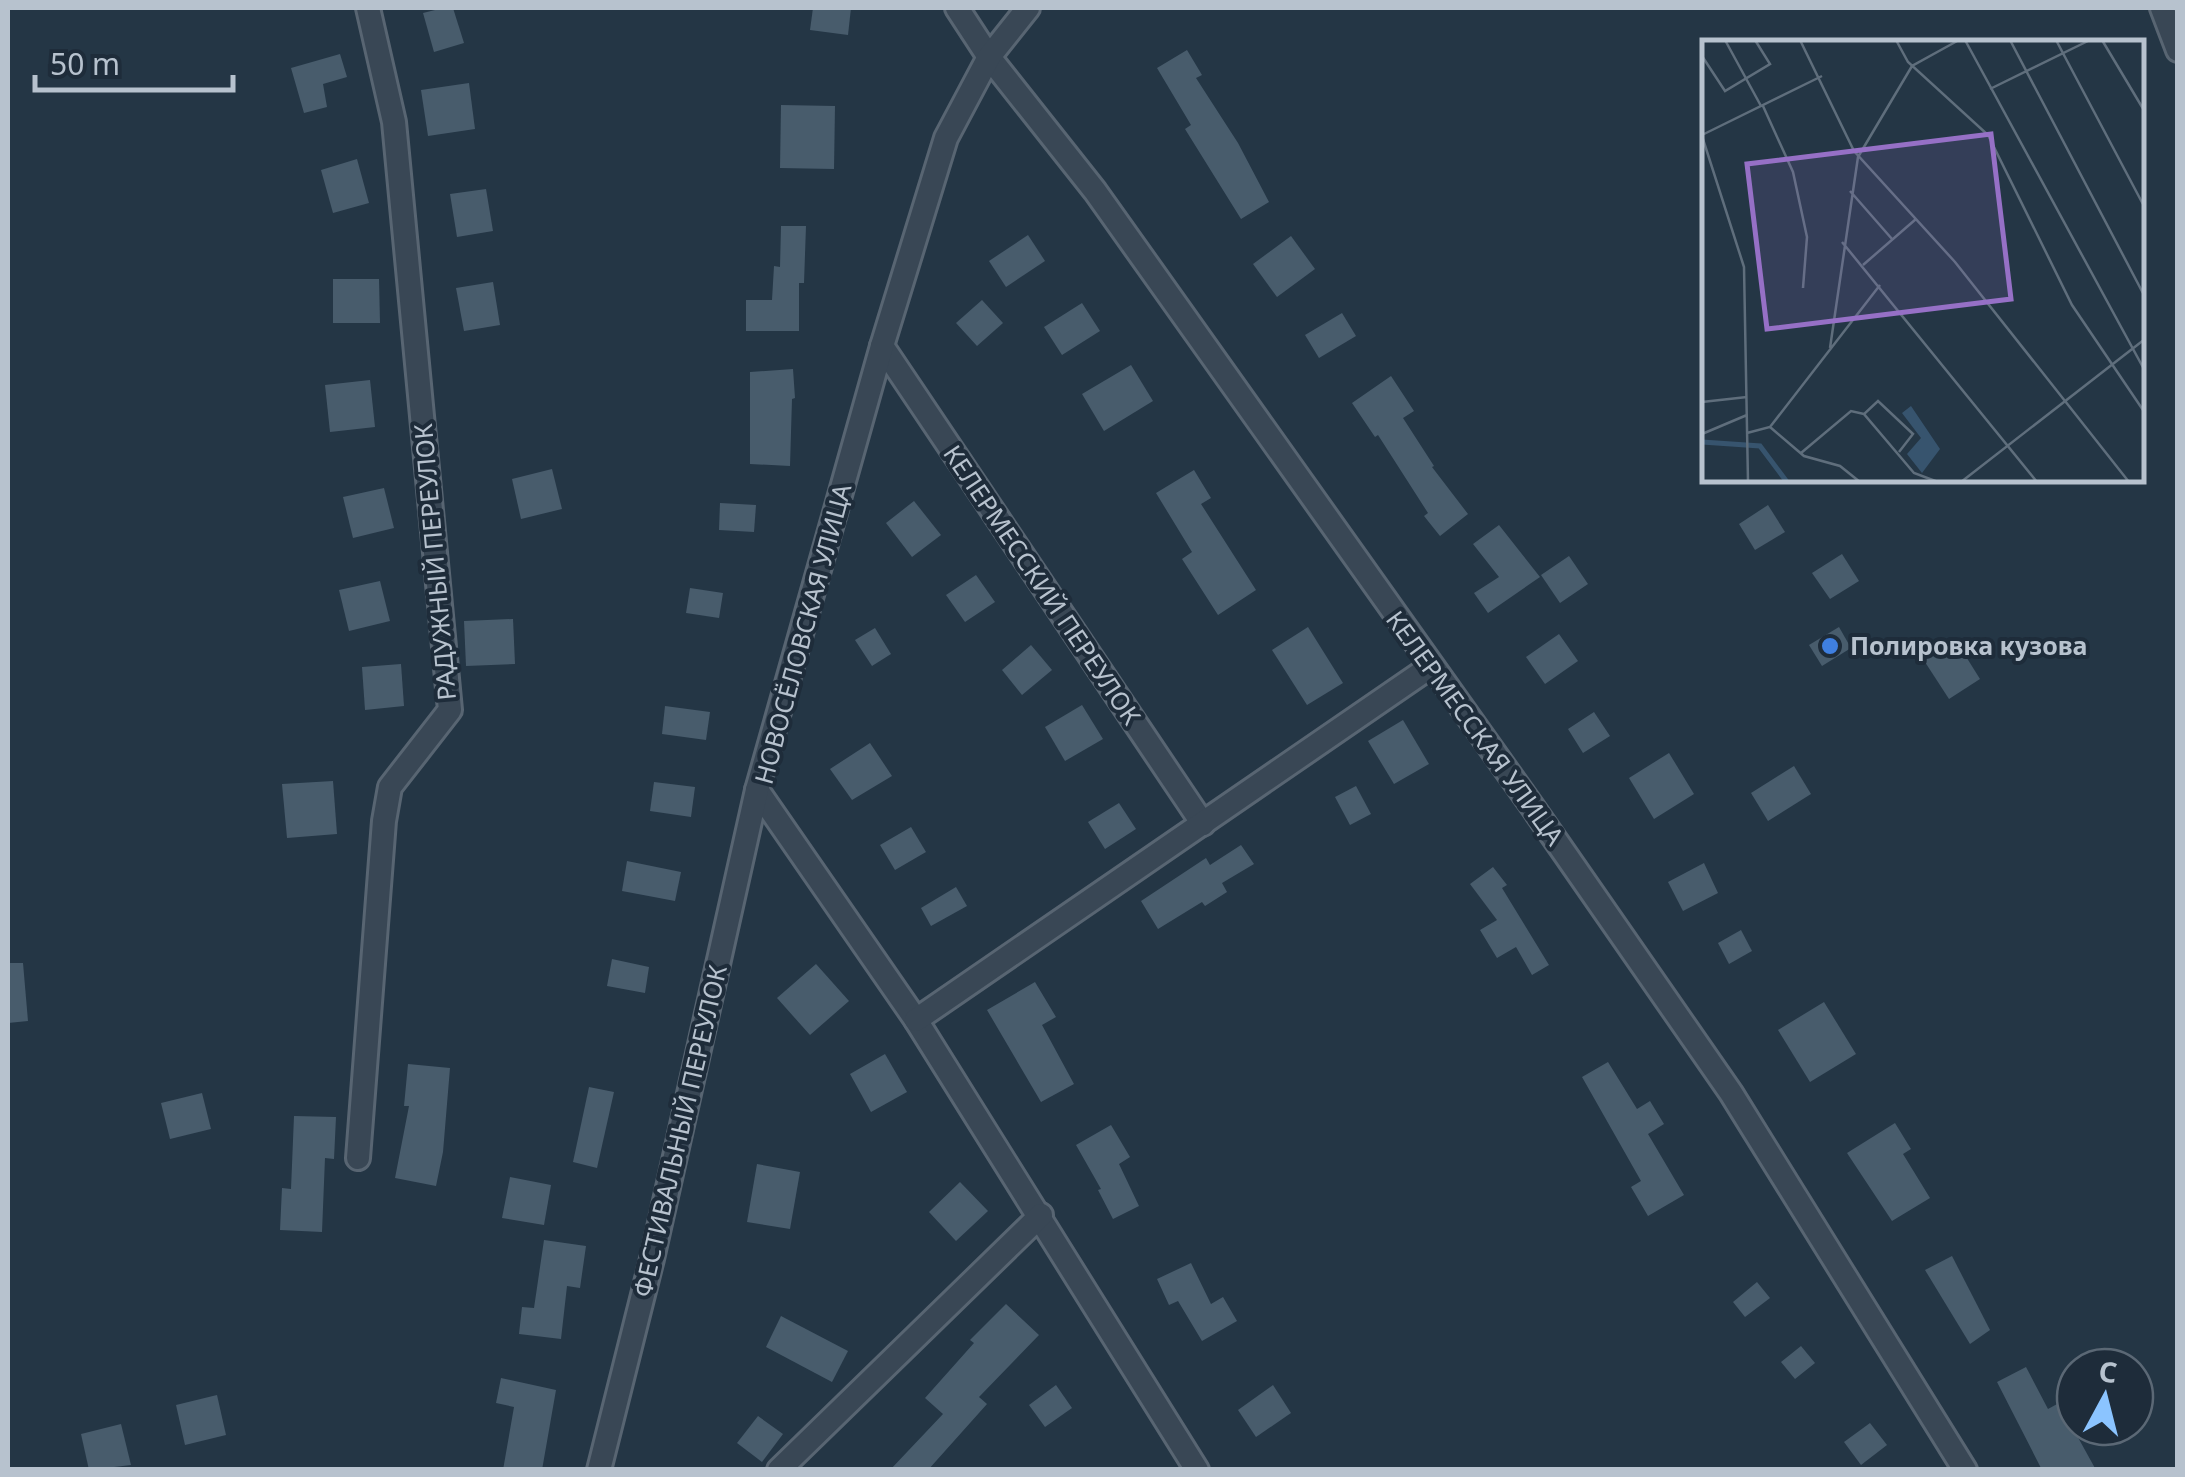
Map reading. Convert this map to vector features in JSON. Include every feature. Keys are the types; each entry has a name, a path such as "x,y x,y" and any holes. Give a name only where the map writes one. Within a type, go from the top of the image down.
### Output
{"street":[{"name":"РАДУЖНЫЙ ПЕРЕУЛОК","path":"358,1158 384,820 390,787 450,710 394,122 368,8"},
{"name":"КЕЛЕРМЕССКАЯ УЛИЦА","path":"957,8 988,57 1095,192 1534,809 1731,1094 1965,1470"},
{"name":"НОВОСЁЛОВСКАЯ УЛИЦА","path":"1028,8 988,57 946,138 882,346 757,790 916,1020 1197,1470"},
{"path":"2162,8 2178,50"},
{"name":"КЕЛЕРМЕССКИЙ ПЕРЕУЛОК","path":"882,346 1203,824"},
{"path":"916,1020 1430,667"},
{"name":"ФЕСТИВАЛЬНЫЙ ПЕРЕУЛОК","path":"599,1470 652,1259 757,790"},
{"path":"779,1470 1041,1215"}],"building":[{"path":"453,8 464,43 434,52 423,13"},
{"path":"813,8 851,8 848,35 810,30"},
{"path":"1187,50 1202,75 1196,78 1238,143 1269,202 1241,219 1185,129 1191,125 1157,68"},
{"path":"340,54 347,77 323,84 327,107 304,113 291,68"},
{"path":"469,83 475,129 428,136 421,90"},
{"path":"781,105 835,106 834,169 780,168"},
{"path":"357,159 369,203 333,213 321,170"},
{"path":"486,189 493,231 457,237 450,194"},
{"path":"781,226 806,226 804,283 799,283 799,331 746,331 746,300 772,300 774,266 780,267"},
{"path":"1028,235 1045,261 1006,287 989,261"},
{"path":"1291,236 1315,269 1277,297 1253,264"},
{"path":"333,279 379,279 380,323 333,323"},
{"path":"493,282 500,325 464,331 456,288"},
{"path":"982,300 1003,323 977,346 956,323"},
{"path":"1082,303 1100,331 1062,355 1044,327"},
{"path":"1342,313 1356,336 1319,358 1305,335"},
{"path":"1131,365 1153,401 1104,431 1082,394"},
{"path":"793,369 790,466 750,464 750,372"},
{"path":"1391,376 1414,411 1403,418 1432,467 1468,514 1440,536 1424,516 1428,513 1378,435 1375,437 1352,403"},
{"path":"370,380 375,427 330,432 325,385"},
{"path":"552,469 562,509 521,519 512,479"},
{"path":"1194,470 1211,498 1201,504 1256,590 1218,615 1182,559 1192,552 1156,493"},
{"path":"384,488 394,528 353,538 343,497"},
{"path":"914,501 941,535 912,557 886,523"},
{"path":"720,503 756,505 754,532 719,530"},
{"path":"1768,505 1785,532 1755,550 1739,524"},
{"path":"1499,525 1540,577 1488,613 1474,593 1499,577 1473,544"},
{"path":"1842,554 1859,581 1830,599 1812,573"},
{"path":"1569,556 1588,584 1560,603 1541,575"},
{"path":"976,575 995,602 965,622 946,595"},
{"path":"380,581 390,621 349,631 339,590"},
{"path":"690,588 723,593 719,618 686,613"},
{"path":"513,619 515,664 466,666 464,621"},
{"path":"1308,627 1343,683 1307,705 1272,650"},
{"name":"Полировка кузова","path":"1839,627 1851,648 1822,666 1809,645"},
{"path":"875,628 891,654 872,666 855,640"},
{"path":"1559,634 1578,661 1545,684 1526,657"},
{"path":"1955,639 1980,679 1949,699 1923,659"},
{"path":"1031,645 1052,670 1022,695 1002,670"},
{"path":"401,664 404,706 365,710 362,667"},
{"path":"1082,705 1103,739 1065,761 1045,727"},
{"path":"665,706 710,712 706,740 662,734"},
{"path":"1594,712 1610,736 1583,753 1568,729"},
{"path":"1403,720 1429,764 1394,784 1368,741"},
{"path":"870,743 892,776 852,800 830,769"},
{"path":"1669,753 1694,794 1654,819 1629,778"},
{"path":"1794,766 1811,794 1768,821 1751,793"},
{"path":"333,781 337,834 287,838 282,784"},
{"path":"654,782 695,787 691,817 650,811"},
{"path":"1356,786 1371,814 1350,825 1335,797"},
{"path":"1119,803 1136,829 1105,849 1088,822"},
{"path":"911,827 926,852 895,870 880,845"},
{"path":"1241,845 1254,864 1222,883 1227,892 1205,906 1202,902 1158,929 1141,901 1206,858 1210,865"},
{"path":"627,861 681,872 675,901 622,891"},
{"path":"1704,863 1718,893 1683,911 1668,882"},
{"path":"1493,867 1507,885 1502,888 1549,965 1532,975 1516,947 1497,958 1480,930 1497,920 1470,884"},
{"path":"956,887 967,906 931,926 921,908"},
{"path":"1741,930 1752,951 1729,964 1718,943"},
{"path":"612,959 649,967 645,993 607,986"},
{"path":"8,963 23,963 28,1021 8,1023"},
{"path":"816,964 849,1001 810,1035 777,998"},
{"path":"1035,982 1056,1017 1042,1025 1074,1084 1041,1102 987,1010"},
{"path":"1824,1002 1856,1054 1810,1082 1778,1030"},
{"path":"885,1054 907,1092 871,1112 850,1074"},
{"path":"1608,1062 1637,1109 1650,1101 1664,1124 1648,1134 1684,1195 1648,1216 1631,1187 1641,1181 1582,1077"},
{"path":"408,1064 450,1068 436,1186 395,1178 409,1106 404,1106"},
{"path":"589,1087 614,1092 597,1168 573,1162"},
{"path":"202,1093 211,1129 170,1139 161,1103"},
{"path":"294,1116 336,1117 334,1159 325,1158 322,1232 280,1230 282,1188 291,1189"},
{"path":"1895,1123 1911,1149 1903,1154 1930,1198 1892,1221 1847,1153"},
{"path":"1111,1125 1130,1157 1119,1164 1139,1206 1113,1219 1076,1145"},
{"path":"757,1164 800,1172 790,1229 747,1222"},
{"path":"510,1177 551,1185 544,1225 502,1218"},
{"path":"960,1182 988,1211 956,1241 929,1212"},
{"path":"544,1240 586,1246 580,1288 567,1286 561,1339 519,1334 522,1307 534,1308"},
{"path":"1952,1256 1990,1330 1970,1344 1925,1270"},
{"path":"1191,1263 1211,1304 1223,1297 1237,1321 1202,1341 1178,1301 1169,1305 1157,1279"},
{"path":"1757,1282 1770,1298 1745,1317 1733,1302"},
{"path":"1006,1304 1039,1335 979,1397 987,1404 928,1470 890,1470 943,1414 925,1398 974,1343 970,1340"},
{"path":"781,1316 848,1351 832,1382 766,1347"},
{"path":"1801,1346 1815,1363 1795,1379 1781,1362"},
{"path":"2026,1367 2048,1409 2055,1405 2055,1447 2083,1447 2096,1470 2042,1470 1997,1382"},
{"path":"501,1378 556,1390 542,1470 503,1470 514,1407 496,1403"},
{"path":"1056,1385 1072,1408 1045,1427 1029,1405"},
{"path":"1273,1385 1291,1413 1256,1437 1238,1410"},
{"path":"217,1395 226,1435 185,1445 176,1405"},
{"path":"758,1416 783,1434 762,1462 737,1443"},
{"path":"1870,1423 1887,1445 1861,1465 1844,1442"},
{"path":"121,1424 131,1465 89,1470 81,1434"}],"place":[{"name":"Полировка кузова","path":"1830,646"}]}
